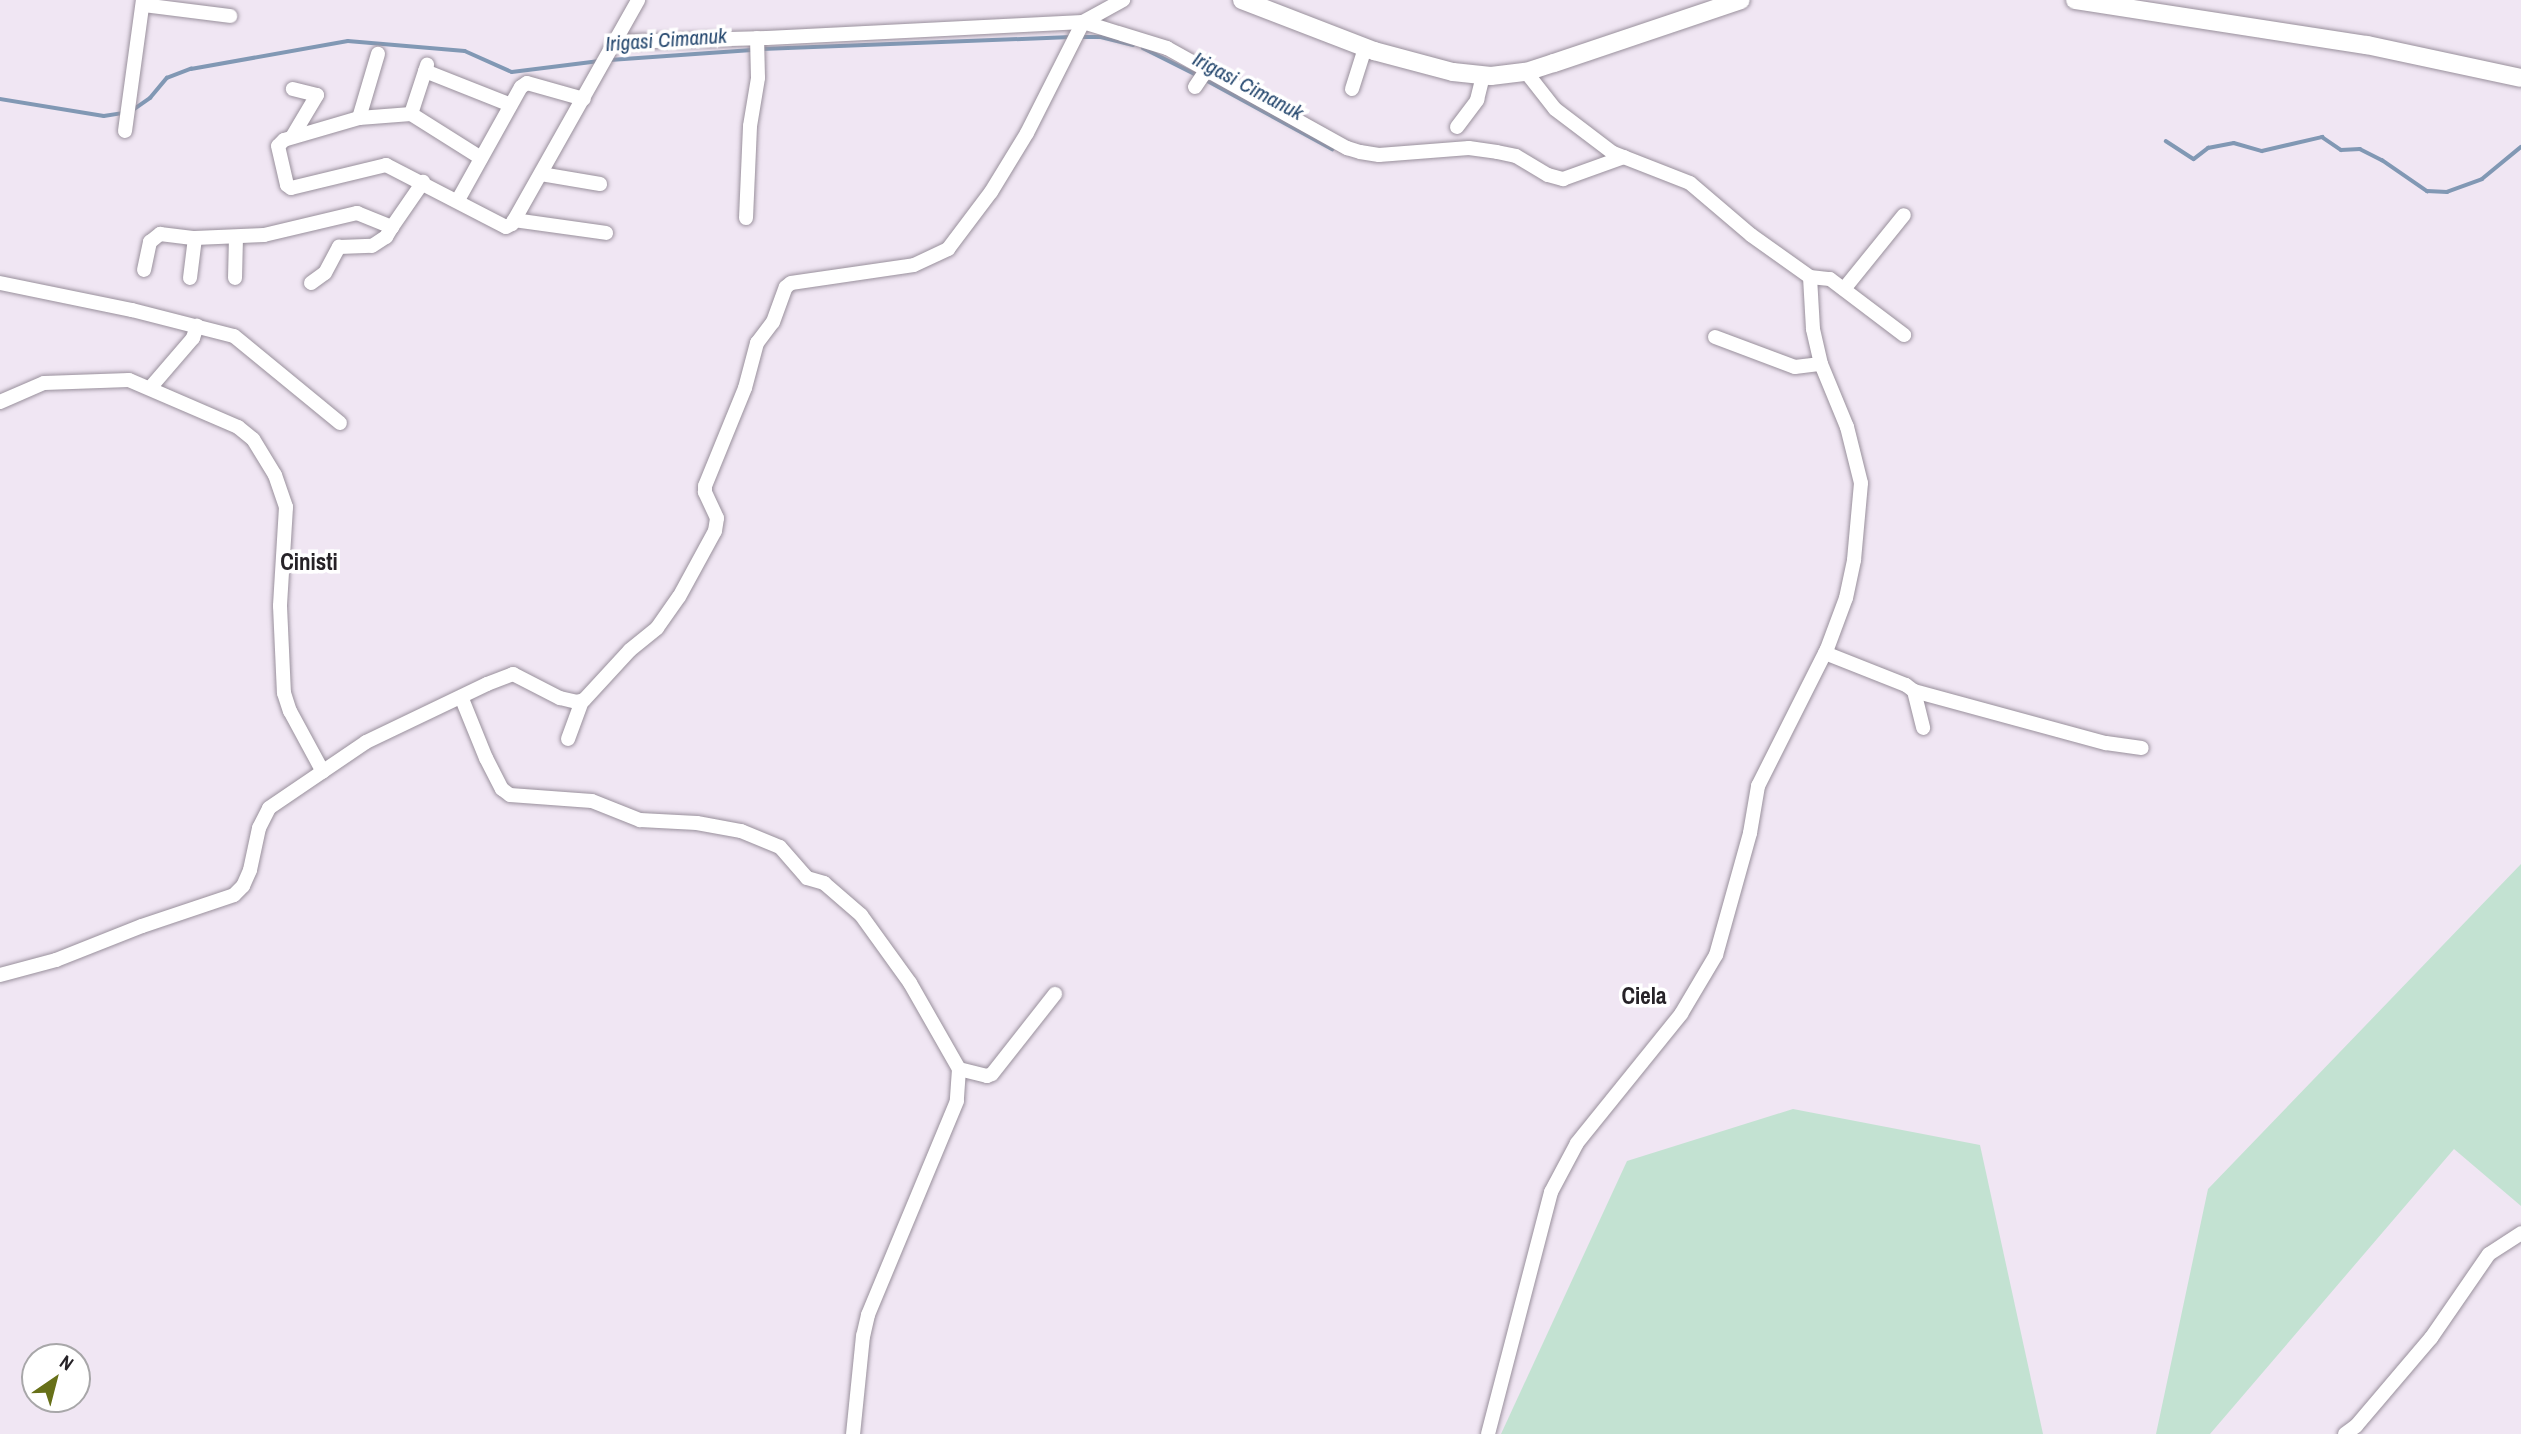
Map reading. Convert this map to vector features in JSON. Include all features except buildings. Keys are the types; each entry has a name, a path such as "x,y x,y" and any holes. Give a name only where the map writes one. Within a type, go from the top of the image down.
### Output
{"main road":[{"path":"1242,0 1365,48 1453,72 1483,75 1526,72 1741,0"},
{"path":"2076,0 2367,45 2521,78"}],"street":[{"path":"481,158 411,114 359,118 292,137 279,142 278,146 286,185 290,188 382,164 458,200 506,227 514,220 541,174 638,0"},
{"path":"568,739 582,701 630,650 657,628 672,608 715,531 717,518 705,492 705,486 746,388 757,343 773,322 786,287 791,284 914,265 948,249 992,192 1027,133 1080,28 1123,0"},
{"path":"125,131 143,2 230,16"},
{"path":"615,44 757,44 1080,28 1167,48 1201,77 1360,152 1379,155 1469,148 1516,156 1548,175 1563,179 1619,155"},
{"path":"746,218 757,44"},
{"path":"1352,89 1365,48"},
{"path":"359,118 378,54"},
{"path":"411,114 426,67 511,105"},
{"path":"1526,72 1555,109 1598,141 1619,155 1690,183 1751,235 1810,277 1825,277 1904,334"},
{"path":"1457,127 1479,98 1483,75"},
{"path":"458,200 521,87 527,83 583,99"},
{"path":"292,137 317,95 293,89"},
{"path":"541,174 600,184"},
{"path":"311,283 324,273 338,247 372,246 386,237 422,182"},
{"path":"144,270 154,237 160,234 195,238 264,235 357,213 392,227"},
{"path":"1844,289 1904,215"},
{"path":"514,220 606,233"},
{"path":"235,278 236,237"},
{"path":"190,278 195,238"},
{"path":"1488,1434 1551,1192 1577,1143 1681,1014 1707,974 1716,955 1750,833 1758,786 1825,653 1846,598 1853,565 1861,483 1847,427 1821,364 1813,329 1810,277"},
{"path":"0,283 197,326 241,340 340,423"},
{"path":"150,388 193,338 197,326"},
{"path":"1715,337 1795,366 1821,364"},
{"path":"0,402 44,383 128,380 238,427 253,439 275,475 286,507 280,606 284,693 290,711 323,772"},
{"path":"1825,653 1896,679 1914,691 2106,743 2143,748"},
{"path":"0,975 56,960 142,926 234,895 243,886 250,870 259,828 270,808 366,742 513,674 560,698 582,701"},
{"path":"1914,691 1923,728"},
{"path":"462,698 486,758 502,789 510,795 592,801 640,820 697,823 741,831 780,846 807,878 824,883 861,915 910,983 959,1069 957,1101 868,1315 863,1336 853,1434"},
{"path":"959,1069 990,1076 1055,994"},
{"path":"2345,1434 2356,1426 2431,1338 2489,1254 2521,1233"}],"green space":[{"path":"2521,864 2521,1206 2454,1149 2210,1434 2156,1434 2208,1189"},
{"path":"1793,1109 1980,1145 2043,1434 1501,1434 1627,1161"}],"waterway":[{"name":"Irigasi Cimanuk","path":"760,49 1071,37"},
{"name":"Irigasi Cimanuk","path":"1082,37 1101,37 1133,45"},
{"name":"Irigasi Cimanuk","path":"133,110 150,98 167,78 191,69 348,41 465,51 512,72 599,61"},
{"name":"Irigasi Cimanuk","path":"1143,48 1199,76"},
{"name":"Irigasi Cimanuk","path":"610,60 752,50"},
{"name":"Irigasi Cimanuk","path":"1206,80 1332,149"},
{"name":"Irigasi Cimanuk","path":"0,99 104,116 122,113"},
{"path":"2166,141 2194,159 2208,148 2234,143 2262,151 2322,137 2341,150 2360,149 2382,160 2427,191 2447,192 2482,179 2521,147"}],"district":[{"name":"Cinisti","path":"309,562"},
{"name":"Ciela","path":"1644,996"}]}
